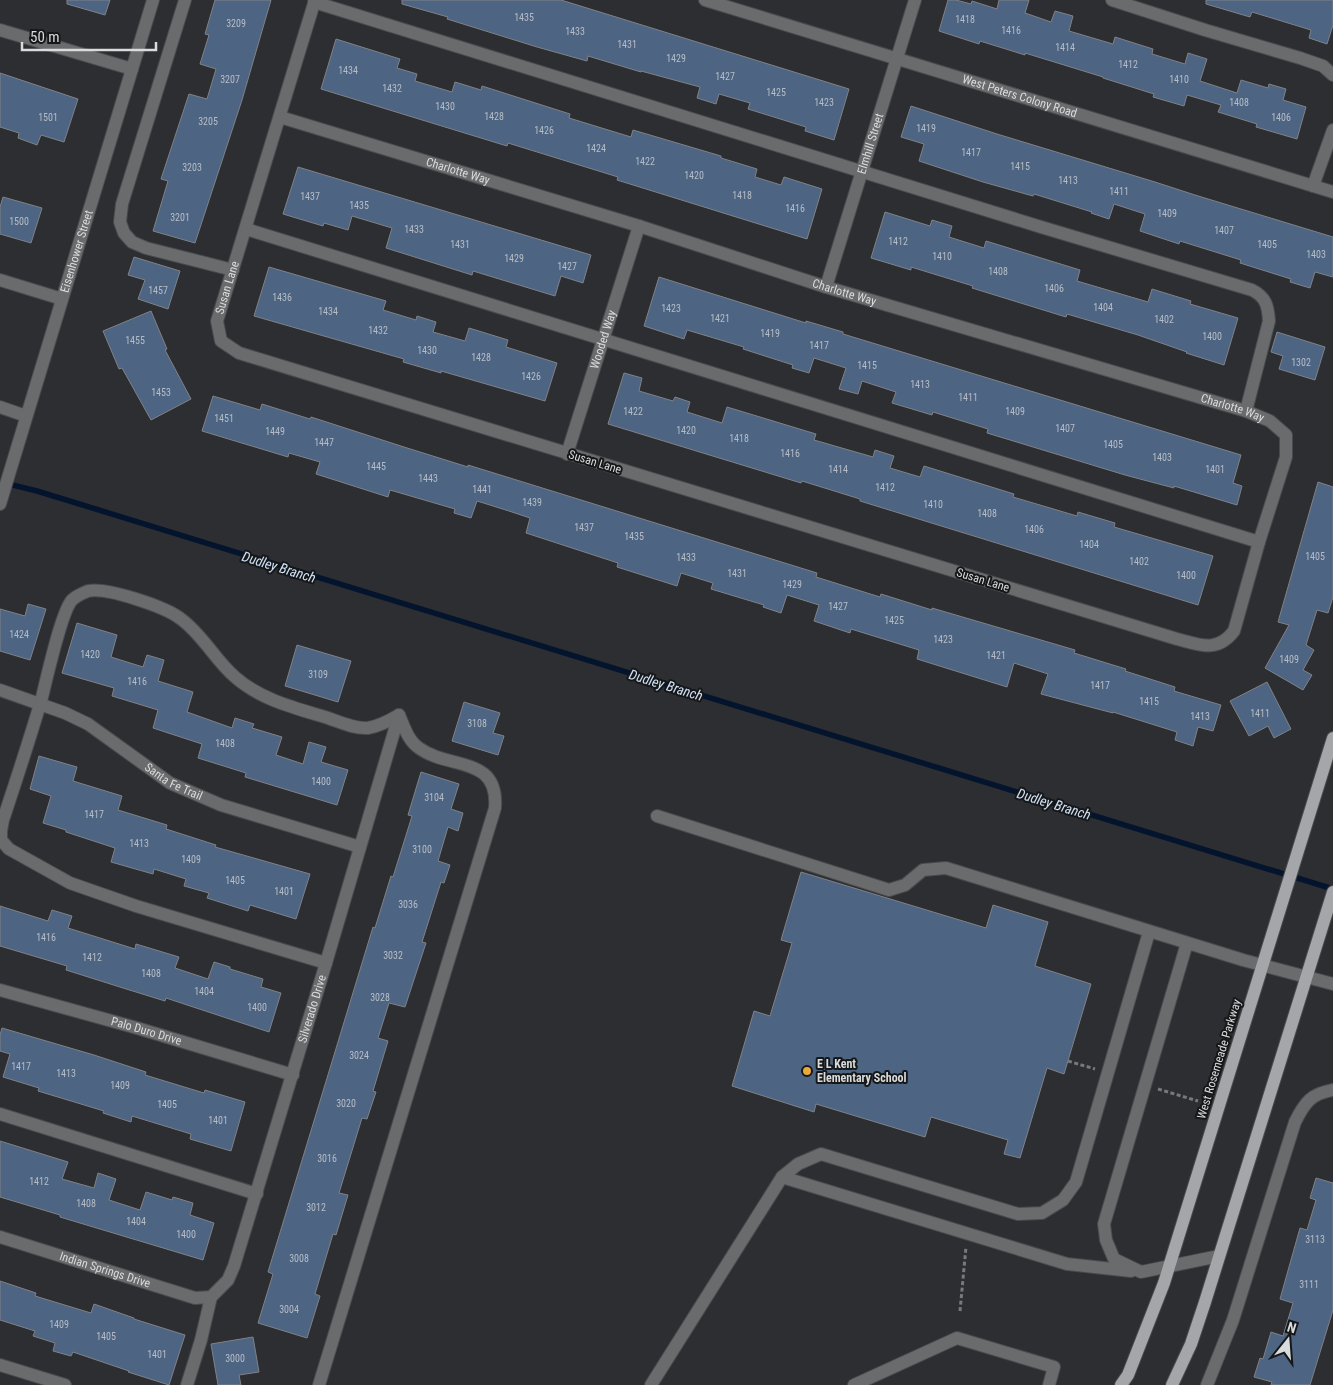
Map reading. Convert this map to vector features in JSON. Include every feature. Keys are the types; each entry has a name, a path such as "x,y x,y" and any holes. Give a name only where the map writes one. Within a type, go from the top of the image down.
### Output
{"main road":[{"name":"West Rosemeade Parkway","path":"1121,1385 1128,1375 1169,1266 1333,738"},
{"path":"1172,1385 1191,1344 1333,892"}],"street":[{"name":"Eisenhower Street","path":"0,504 154,0"},
{"path":"185,0 122,204 120,222 124,233 132,242 232,270"},
{"name":"West Peters Colony Road","path":"705,0 1333,192"},
{"name":"Elmhill Street","path":"826,287 915,0"},
{"path":"1112,0 1323,66 1333,75"},
{"path":"314,1 1259,294 1266,303 1269,321 1246,412"},
{"name":"Susan Lane","path":"314,1 217,321 221,341 239,353 1201,645 1217,645 1228,639 1234,631 1257,555"},
{"path":"0,30 132,69"},
{"name":"Charlotte Way","path":"280,117 639,226 826,287 1246,412 1270,421 1286,435 1286,457 1259,542 1257,555"},
{"path":"1313,186 1333,130"},
{"name":"Wooded Way","path":"567,454 639,226"},
{"path":"246,229 1259,542"},
{"path":"0,280 62,299"},
{"path":"0,407 26,416"},
{"path":"319,1385 496,808 494,786 486,775 478,769 430,755 418,748 410,738 399,715 380,726 366,728 351,726 268,698 253,691 235,677 192,628 180,618 155,606 105,591 89,591 71,601 3,820 2,840 9,850 70,884 136,906 326,963"},
{"name":"Santa Fe Trail","path":"0,690 88,724 170,783 221,804 360,847"},
{"name":"Silverado Drive","path":"210,1297 228,1280 234,1266 293,1075 399,715"},
{"path":"657,816 889,890 905,885 923,870 946,868 1187,944 1333,984"},
{"path":"651,1385 782,1177 798,1164 821,1154 1018,1214 1042,1213 1063,1200 1076,1182 1149,932"},
{"path":"1140,1272 1114,1259 1106,1240 1104,1224 1187,944"},
{"name":"Palo Duro Drive","path":"0,990 137,1028 293,1075"},
{"path":"1208,1385 1233,1320 1295,1122 1303,1106 1314,1094 1333,1090"},
{"path":"0,1114 256,1194"},
{"path":"782,1177 1067,1264 1140,1272 1219,1256"},
{"name":"Indian Springs Drive","path":"0,1237 195,1298 210,1297"},
{"path":"187,1385 210,1297"},
{"path":"854,1385 957,1338 1054,1367 1049,1385"},
{"path":"0,1365 65,1385"}],"building":[{"path":"67,0 110,0 105,15 67,4"},
{"path":"215,0 271,0 242,100 195,243 153,231 168,181 161,179 189,94 207,99 216,69 200,64 209,35 205,34"},
{"path":"402,0 561,0 849,89 834,140 805,131 806,127 748,109 750,103 719,94 716,104 697,98 700,87 588,56 587,61 537,47 447,19 448,17 402,4"},
{"path":"948,0 971,4 972,1 997,9 999,0 1029,0 1025,13 1051,22 1055,11 1073,16 1069,31 1113,44 1115,37 1153,49 1152,54 1185,64 1188,53 1207,59 1200,81 1237,93 1241,80 1268,88 1269,84 1286,89 1283,100 1306,107 1297,139 1256,127 1257,124 1218,112 1221,105 1187,95 1184,106 1153,97 1154,94 1103,77 1025,53 1025,55 980,41 979,44 939,31"},
{"path":"1206,0 1333,0 1333,25 1327,44 1309,38 1311,30 1252,12 1250,17 1206,4"},
{"path":"336,39 400,59 397,68 417,74 415,81 452,92 455,82 481,90 482,86 570,114 569,118 631,137 633,130 721,156 721,158 757,169 755,177 781,185 784,177 822,189 807,239 617,180 618,177 508,143 507,146 321,89"},
{"path":"0,73 78,99 64,142 41,135 37,145 18,138 19,133 0,127"},
{"path":"911,106 1333,237 1333,277 1315,272 1310,288 1290,282 1291,279 1240,263 1241,260 1180,241 1179,244 1140,231 1145,214 1114,204 1109,219 1034,194 1033,196 983,182 919,161 924,144 901,137"},
{"path":"298,167 591,255 583,283 561,276 555,296 473,271 472,275 386,248 392,228 352,216 348,230 324,223 323,226 283,214"},
{"path":"3,197 42,208 31,243 0,234 0,207"},
{"path":"885,212 930,226 932,220 952,226 949,237 984,248 986,241 1080,270 1077,281 1148,302 1152,289 1191,301 1190,304 1238,318 1224,365 1138,335 1067,314 1066,317 911,267 911,270 871,258"},
{"path":"134,257 180,271 168,309 138,299 145,280 128,275"},
{"path":"269,267 386,301 383,310 416,320 417,316 436,322 433,332 465,341 469,328 508,340 506,347 557,363 545,401 403,362 404,359 254,316"},
{"path":"659,277 1241,455 1233,483 1242,486 1237,505 1174,486 1174,488 1125,475 987,433 988,429 933,412 932,415 892,403 896,392 862,381 858,394 839,389 846,368 814,358 809,373 792,368 793,365 743,349 744,347 687,330 684,339 644,326"},
{"path":"151,311 167,349 165,350 191,399 151,420 122,368 119,369 103,331"},
{"path":"1277,332 1325,347 1315,380 1279,369 1283,356 1271,352"},
{"path":"624,373 642,378 639,391 673,401 675,397 690,402 687,412 722,423 727,407 816,434 814,440 873,457 875,450 894,456 890,468 920,477 924,466 1014,494 1013,497 1077,516 1078,512 1115,523 1114,527 1213,556 1198,605 860,501 860,499 802,481 801,483 608,424"},
{"path":"213,396 260,410 262,404 310,419 311,417 468,467 468,465 817,573 816,577 880,597 881,594 1075,650 1074,653 1175,687 1174,691 1221,705 1213,731 1198,727 1193,746 1175,740 1177,732 1113,712 1041,694 1048,674 1014,663 1007,687 917,659 919,650 851,629 850,633 814,621 819,605 787,595 781,613 763,607 764,605 711,589 713,583 681,573 677,586 617,567 618,563 526,533 530,518 477,501 471,518 454,513 455,509 390,490 388,497 316,474 320,462 289,453 288,457 202,431"},
{"path":"1318,482 1333,487 1333,597 1328,613 1317,610 1306,645 1314,650 1303,670 1312,675 1303,690 1265,668 1289,625 1278,622"},
{"path":"28,604 46,609 30,660 0,651 0,609 25,616"},
{"path":"77,623 117,635 111,657 143,667 147,655 164,660 158,681 193,692 187,712 232,728 235,718 254,724 252,728 282,737 276,755 303,764 309,742 326,747 321,762 348,770 337,805 245,777 246,773 198,758 202,744 153,728 158,710 112,696 114,688 62,673"},
{"path":"297,645 351,661 338,702 285,686"},
{"path":"1267,682 1291,729 1274,738 1268,726 1249,736 1230,701"},
{"path":"464,702 500,713 493,733 504,736 498,755 452,741"},
{"path":"39,756 77,767 73,781 122,796 118,810 167,825 166,829 216,845 215,847 310,874 296,919 250,905 248,911 207,898 209,893 184,886 186,879 154,869 153,874 111,862 115,848 43,823 51,796 30,789"},
{"path":"421,772 459,784 451,809 463,813 458,831 448,827 438,861 450,865 444,883 441,882 422,942 426,943 405,1007 389,1003 378,1038 388,1041 373,1091 376,1092 367,1119 362,1118 339,1193 348,1195 336,1235 333,1234 315,1294 320,1296 307,1338 258,1323 273,1274 268,1272 373,927 375,928 391,876 393,877 412,816 408,815"},
{"path":"801,872 986,928 993,905 1048,922 1035,966 1091,984 1064,1074 1047,1068 1020,1158 1004,1154 1008,1140 931,1117 925,1137 816,1104 814,1112 732,1086 754,1011 770,1016 792,943 781,940"},
{"path":"0,906 48,921 52,910 72,916 68,928 135,949 136,944 179,957 175,968 208,979 214,962 263,979 261,987 281,993 269,1032 166,998 165,1001 66,970 67,966 0,946"},
{"path":"2,1028 94,1055 146,1072 145,1075 204,1093 205,1090 245,1102 231,1151 190,1139 191,1134 132,1116 131,1122 103,1113 104,1111 38,1091 39,1088 3,1077 10,1054 0,1051"},
{"path":"0,1141 68,1162 62,1179 94,1188 98,1173 116,1179 109,1200 140,1210 146,1192 172,1200 173,1197 193,1203 190,1215 214,1223 203,1260 0,1197"},
{"path":"1316,1178 1333,1183 1333,1310 1310,1385 1271,1385 1272,1382 1254,1377 1260,1358 1263,1359 1271,1332 1283,1336 1293,1303 1280,1299 1300,1228 1307,1230 1316,1200 1310,1198"},
{"path":"0,1281 36,1293 35,1296 91,1313 94,1304 185,1335 169,1385 73,1352 71,1356 53,1351 55,1343 33,1336 35,1331 0,1320"},
{"path":"253,1337 259,1372 239,1375 241,1385 218,1385 211,1344"}],"waterway":[{"name":"Dudley Branch","path":"0,482 37,491 1333,889"}],"place":[{"name":"E L Kent Elementary School","path":"807,1071"}]}
